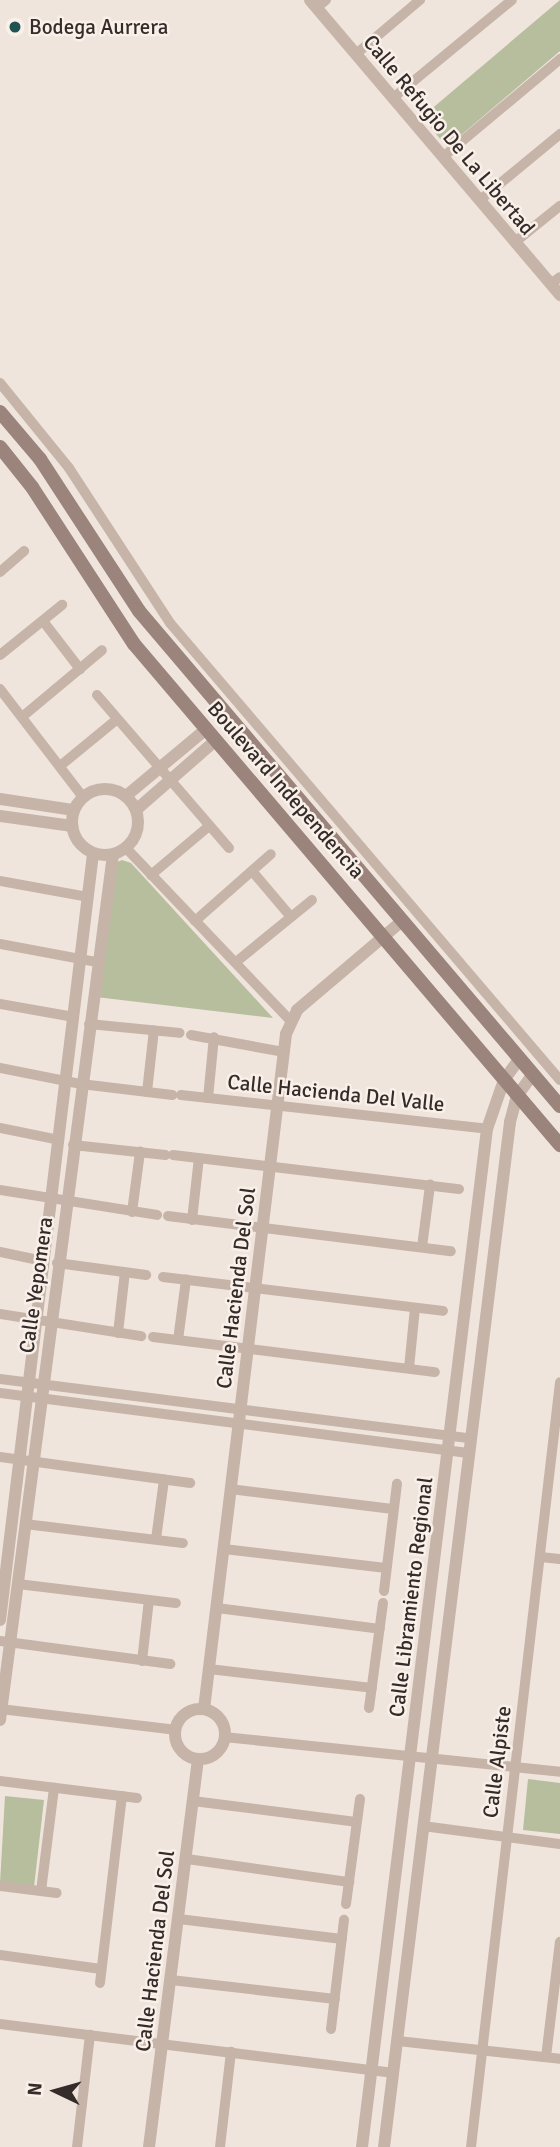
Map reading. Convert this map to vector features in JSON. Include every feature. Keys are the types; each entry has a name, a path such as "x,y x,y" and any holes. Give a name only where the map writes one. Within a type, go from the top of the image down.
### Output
{"main road":[{"name":"Boulevard Independencia","path":"0,412 40,459 139,611 560,1106"},
{"name":"Boulevard Independencia","path":"0,447 32,487 134,644 560,1145"}],"street":[{"path":"356,54 420,0"},
{"path":"393,98 512,0"},
{"name":"Calle Refugio De La Libertad","path":"317,3 356,54 515,242 555,281 560,295"},
{"path":"443,157 560,59"},
{"path":"480,200 560,134"},
{"path":"515,242 560,206"},
{"path":"0,383 69,468 170,623 560,1080"},
{"path":"0,572 24,551"},
{"path":"0,654 62,605"},
{"path":"43,621 80,669"},
{"path":"22,717 102,650"},
{"path":"0,689 83,797"},
{"path":"97,695 229,848"},
{"path":"60,766 116,720"},
{"path":"126,796 159,768 211,734"},
{"path":"136,810 169,780 211,734"},
{"path":"109,789 126,796 136,810 138,827 126,848 113,855 93,853 81,846 72,826 74,810 83,797 109,789"},
{"path":"0,799 74,810"},
{"path":"0,816 72,826"},
{"path":"151,875 209,826"},
{"path":"345,854 359,843"},
{"path":"126,848 290,1020 402,921"},
{"name":"Calle Yepomera","path":"43,1323 43,1261 93,853"},
{"path":"195,921 271,854"},
{"name":"Calle Yepomera","path":"0,1620 26,1462 43,1323 57,1263 113,855"},
{"path":"252,871 291,917"},
{"path":"0,881 88,897"},
{"path":"236,962 312,900"},
{"path":"0,944 97,962"},
{"path":"0,1004 74,1017"},
{"name":"Calle Hacienda Del Sol","path":"204,1709 276,1107 290,1020"},
{"path":"89,1024 180,1033"},
{"path":"148,1092 154,1030"},
{"path":"191,1035 214,1037 284,1052"},
{"path":"208,1098 214,1037"},
{"name":"Calle Libramiento Regional","path":"362,2147 486,1129 504,1080 519,1059"},
{"name":"Calle Hacienda Del Valle","path":"0,1068 81,1084 486,1129"},
{"name":"Calle Libramiento Regional","path":"384,2147 510,1122 517,1096 533,1074"},
{"path":"0,1128 59,1140"},
{"path":"73,1145 459,1189"},
{"path":"132,1212 140,1152"},
{"path":"192,1220 199,1158"},
{"path":"422,1247 430,1185"},
{"path":"0,1190 132,1212 451,1251"},
{"path":"0,1252 43,1261"},
{"path":"57,1263 146,1275"},
{"path":"118,1333 125,1272"},
{"path":"163,1277 443,1311"},
{"path":"178,1340 186,1280"},
{"path":"409,1368 415,1308"},
{"path":"0,1314 43,1323 141,1336"},
{"path":"153,1337 435,1372"},
{"path":"0,1379 34,1393 237,1427 468,1453"},
{"name":"Calle Alpiste","path":"471,2147 560,1382"},
{"path":"0,1393 34,1393 239,1411 470,1438"},
{"path":"0,1457 190,1483"},
{"name":"Calle Yepomera","path":"0,1712 5,1642 18,1584 25,1524 26,1462"},
{"path":"156,1539 164,1480"},
{"path":"384,1591 397,1484"},
{"path":"230,1489 393,1509"},
{"path":"25,1524 183,1543"},
{"path":"223,1549 386,1568"},
{"path":"540,1557 560,1559"},
{"path":"18,1584 176,1603"},
{"path":"142,1661 149,1600"},
{"path":"369,1708 383,1603"},
{"path":"217,1608 380,1629"},
{"path":"5,1642 170,1664"},
{"path":"209,1669 372,1688"},
{"path":"204,1709 220,1719 224,1737 216,1753 198,1759 180,1750 175,1730 185,1714 204,1709"},
{"path":"0,1712 175,1730"},
{"path":"224,1737 560,1772"},
{"name":"Calle Hacienda Del Sol","path":"149,2147 198,1759"},
{"path":"0,1781 137,1798"},
{"path":"41,1891 54,1788"},
{"path":"100,1983 122,1796"},
{"path":"346,1904 360,1799"},
{"path":"193,1801 356,1822"},
{"path":"423,1826 560,1844"},
{"path":"187,1859 349,1882"},
{"path":"0,1886 57,1893"},
{"path":"179,1919 342,1939"},
{"path":"331,2029 344,1920"},
{"path":"546,2057 560,1942"},
{"path":"0,1955 101,1969"},
{"path":"171,1980 335,1999"},
{"path":"0,2024 394,2073"},
{"path":"77,2147 90,2035"},
{"path":"398,2040 560,2059"},
{"path":"220,2147 231,2052"}],"green space":[{"path":"560,0 560,51 447,147 422,117"},
{"path":"122,860 131,863 273,1018 96,997 113,864"},
{"path":"528,1779 560,1783 560,1834 523,1830"},
{"path":"5,1796 44,1800 34,1887 0,1883"}],"place":[{"name":"Bodega Aurrera","path":"15,27"}]}
